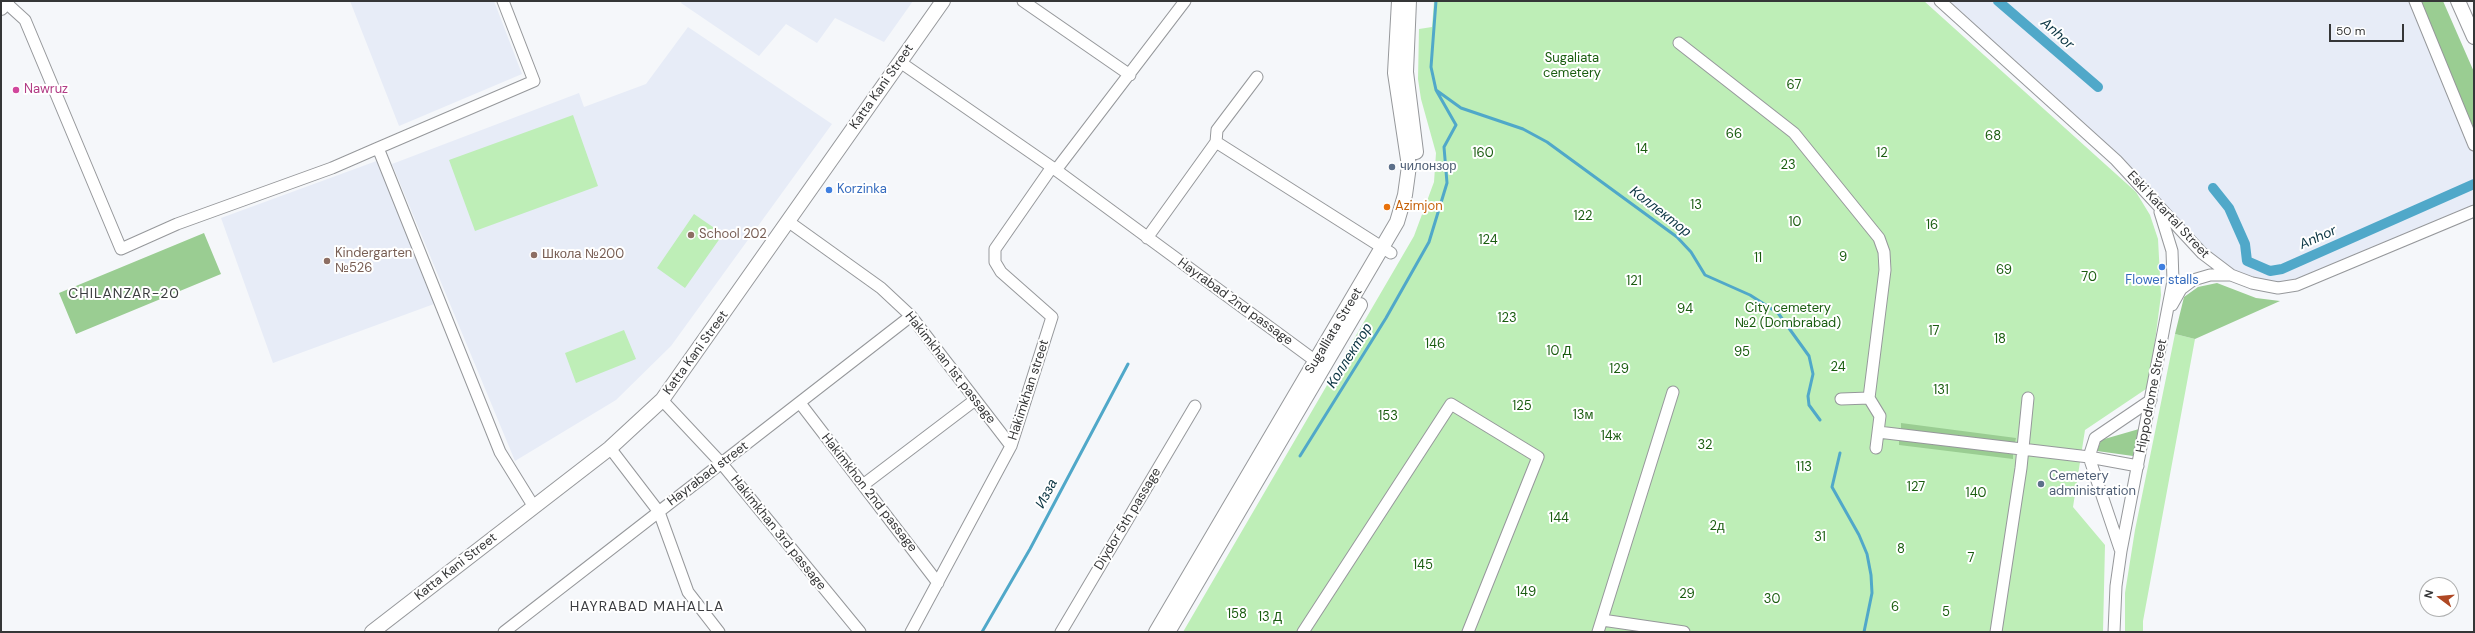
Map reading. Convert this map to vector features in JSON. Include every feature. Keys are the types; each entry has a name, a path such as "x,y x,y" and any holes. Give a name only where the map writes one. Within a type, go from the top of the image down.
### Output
{"main road":[{"name":"Katta Kani Street","path":"372,632 610,448 662,400 944,1"},
{"name":"Sugalliata Street","path":"1387,251 1402,208 1408,180 1409,166 1395,73 1398,1"},
{"name":"Sugalliata Street","path":"1156,632 1411,210 1417,181 1418,166 1406,72 1410,1"},
{"path":"2458,1 2474,37"},
{"name":"Sugalliata Street","path":"1168,632 1319,364"}],"street":[{"path":"4,3 25,20 121,249 177,224 332,168 534,81 504,1"},
{"path":"1023,1 1130,75"},
{"path":"1054,168 1130,75 1184,1"},
{"name":"Eski Katartal Street","path":"1940,1 2116,160 2154,199 2199,250 2232,275 2264,287 2278,288 2297,285 2332,269 2471,214"},
{"path":"2415,1 2474,144"},
{"path":"1679,43 1794,133 1878,238 1884,252 1884,276 1869,398 1880,416 1876,448"},
{"name":"Hayrаbаd 2nd passage","path":"900,62 1054,168 1319,364"},
{"path":"1147,238 1216,142 1217,130 1257,77"},
{"path":"1216,142 1387,251"},
{"path":"378,148 500,452 534,507"},
{"name":"Hakimkhаn street","path":"911,632 1011,446 1052,317 1001,272 995,262 995,248 1054,168"},
{"name":"Hippodrome Street","path":"2114,632 2116,586 2121,551 2167,321 2173,277 2172,251 2167,229 2154,199"},
{"name":"Hakimkhаn 1st passage","path":"788,222 881,288 911,316 1011,446"},
{"name":"Hippodrome Street","path":"2167,321 2178,292 2188,282 2210,275 2232,275"},
{"name":"Hayrabad street","path":"504,632 911,316"},
{"path":"1598,632 1673,392"},
{"path":"1841,399 1869,398"},
{"path":"1996,632 2028,398"},
{"name":"Hakimkhаn 3rd passage","path":"662,400 722,464 860,632"},
{"path":"863,485 975,400"},
{"path":"2121,551 2089,457 2095,438 2151,400"},
{"name":"Hakimkhon 2nd passage","path":"800,403 938,583"},
{"path":"1303,632 1451,404 1538,458 1468,632"},
{"name":"Diydor 5th passage","path":"1061,632 1195,406"},
{"path":"1878,432 2089,457 2138,466"},
{"path":"610,448 659,512 688,592 719,632"},
{"path":"1602,620 1684,632"}],"shaded area":[{"path":"350,1 494,1 522,74 399,126"},
{"path":"682,1 913,1 884,42 835,18 817,43 786,24 759,56 681,3"},
{"path":"1940,1 2415,1 2474,145 2474,211 2286,288 2231,275 2154,199"},
{"name":"Школа №200","path":"688,27 832,124 671,346 616,400 515,461 392,164 579,93 584,107 646,84"},
{"name":"Kindergarten №526","path":"382,159 434,304 273,363 221,218"}],"green space":[{"name":"City cemetery №2 (Dombrabad)","path":"1434,1 1924,1 2136,192 2150,215 2158,239 2161,295 2149,387 2085,430 2073,507 2105,545 2103,632 1183,632 1414,236 1434,182 1436,153 1421,99 1418,79 1419,29 1432,27"},
{"path":"2420,1 2443,1 2474,72 2474,131"},
{"path":"573,115 598,186 475,231 449,160"},
{"path":"694,214 723,234 685,288 657,268"},
{"path":"204,233 221,274 76,334 59,293"},
{"path":"2217,283 2256,298 2280,301 2195,339 2175,334 2184,297 2198,287"},
{"path":"624,330 636,359 576,383 565,353"},
{"path":"2175,334 2195,339 2143,621 2143,632 2125,632 2125,593 2135,530"},
{"path":"1901,423 2016,438 2015,443 1901,429"},
{"path":"2139,429 2133,456 2097,451 2101,440"},
{"path":"1899,440 2013,454 2013,459 1899,445"}],"waterway":[{"name":"Коллектор","path":"1300,456 1386,318 1429,242 1447,183 1444,147 1456,125 1436,90 1431,67 1436,1"},
{"name":"Anhor","path":"1998,1 2098,87"},
{"name":"Коллектор","path":"1436,90 1461,108 1523,129 1547,142 1677,237 1691,252 1705,275 1750,295 1778,313 1809,356 1813,374 1808,396 1809,405 1820,420"},
{"name":"Anhor","path":"2213,188 2229,208 2245,244 2247,261 2270,271 2282,269 2474,184"},
{"name":"Изза","path":"982,632 1030,549 1128,364"},
{"name":"Коллектор","path":"1840,453 1832,487 1859,535 1867,554 1871,575 1872,593 1864,632"}],"place":[{"name":"Nawruz","path":"16,90"},
{"name":"чилонзор","path":"1392,167"},
{"name":"Korzinka","path":"829,190"},
{"name":"Azimjon","path":"1387,207"},
{"name":"School 202","path":"691,235"},
{"name":"Школа №200","path":"534,255"},
{"name":"Kindergarten №526","path":"327,261"},
{"name":"Flower stalls","path":"2162,267"},
{"name":"Cemetery administration","path":"2041,484"}],"district":[{"name":"CHILANZAR-20","path":"124,294"},
{"name":"HAYRABAD MAHALLA","path":"647,607"}],"park label":[{"name":"Sugaliata cemetery","path":"1572,66"},
{"name":"67","path":"1794,86"},
{"name":"66","path":"1734,135"},
{"name":"68","path":"1993,137"},
{"name":"14","path":"1642,150"},
{"name":"160","path":"1483,154"},
{"name":"12","path":"1882,154"},
{"name":"23","path":"1788,166"},
{"name":"13","path":"1696,206"},
{"name":"122","path":"1583,217"},
{"name":"10","path":"1795,223"},
{"name":"16","path":"1932,226"},
{"name":"124","path":"1488,241"},
{"name":"9","path":"1843,258"},
{"name":"11","path":"1758,259"},
{"name":"69","path":"2004,271"},
{"name":"70","path":"2089,278"},
{"name":"121","path":"1634,282"},
{"name":"94","path":"1685,310"},
{"name":"123","path":"1507,319"},
{"name":"17","path":"1934,332"},
{"name":"18","path":"2000,340"},
{"name":"146","path":"1435,345"},
{"name":"10 Д","path":"1559,352"},
{"name":"95","path":"1742,353"},
{"name":"24","path":"1838,368"},
{"name":"129","path":"1619,370"},
{"name":"131","path":"1941,391"},
{"name":"125","path":"1522,407"},
{"name":"13м","path":"1583,416"},
{"name":"153","path":"1388,417"},
{"name":"14ж","path":"1611,437"},
{"name":"32","path":"1705,446"},
{"name":"113","path":"1804,468"},
{"name":"127","path":"1916,488"},
{"name":"140","path":"1976,494"},
{"name":"144","path":"1559,519"},
{"name":"2д","path":"1717,527"},
{"name":"31","path":"1820,538"},
{"name":"8","path":"1901,550"},
{"name":"7","path":"1971,559"},
{"name":"145","path":"1423,566"},
{"name":"149","path":"1526,593"},
{"name":"29","path":"1687,595"},
{"name":"30","path":"1772,600"},
{"name":"6","path":"1895,608"},
{"name":"5","path":"1946,613"},
{"name":"158","path":"1237,615"},
{"name":"13 Д","path":"1270,618"}]}
